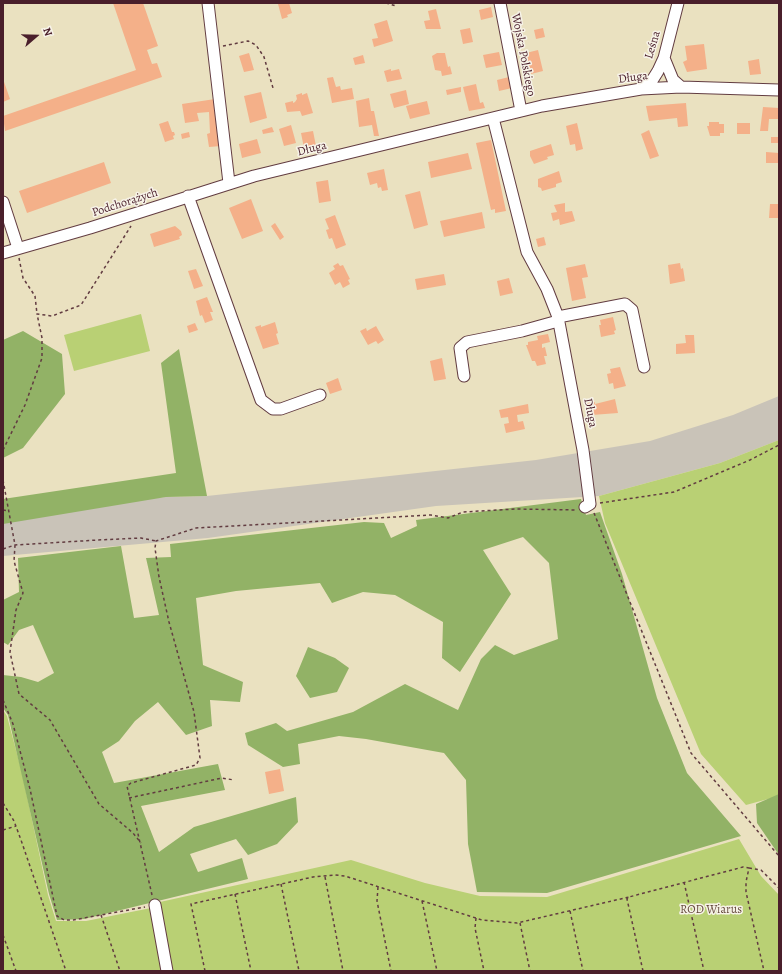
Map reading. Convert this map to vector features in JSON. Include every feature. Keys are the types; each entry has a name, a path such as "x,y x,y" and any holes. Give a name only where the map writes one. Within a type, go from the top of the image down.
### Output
{"street":[{"path":"208,3 212,48 229,183"},
{"name":"Wojska Polskiego","path":"500,3 521,111"},
{"name":"Leśna","path":"641,89 653,79 664,58 678,3"},
{"path":"664,58 672,80 681,87"},
{"name":"Długa","path":"254,176 521,111 641,89 681,87 779,90"},
{"name":"Długa","path":"493,118 526,252 547,289 558,319 583,450 588,502"},
{"name":"Podchorążych","path":"3,253 138,213 254,176"},
{"path":"188,196 261,400 273,409 281,409 320,395"},
{"path":"3,202 18,248"},
{"path":"464,376 460,348 467,342 522,331 558,319 625,304 632,310 644,367"},
{"path":"155,906 167,971"}],"path":[{"path":"386,3 396,6"},
{"path":"212,48 248,41 256,45 264,57 273,88"},
{"path":"38,314 52,316 81,305 138,213"},
{"path":"3,450 25,405 42,358 42,338 35,296 22,273 18,248"},
{"path":"3,549 15,545 141,538 156,541 196,528 431,515 448,518 463,512 516,509 576,510 588,502 674,492 779,446"},
{"path":"3,480 15,545 14,562 23,593 16,610 10,652 19,694 50,720 99,804 134,833 142,844"},
{"path":"588,502 691,753 779,856"},
{"path":"3,510 8,510"},
{"path":"3,700 14,724 30,789 57,916 60,919 69,920 155,906 142,844 127,786 196,765 200,758 194,712 169,622 159,577 155,548 156,541"},
{"path":"129,798 222,778 234,780"},
{"path":"3,803 16,826 66,971"},
{"path":"3,830 16,826"},
{"path":"205,971 191,904 325,876 345,876 476,918 520,923 629,897 743,867 761,870 779,888"},
{"path":"749,868 746,882 746,892 764,971"},
{"path":"325,876 343,971"},
{"path":"684,882 704,971"},
{"path":"281,884 299,971"},
{"path":"378,887 377,901 391,971"},
{"path":"235,894 251,971"},
{"path":"629,897 627,899 643,971"},
{"path":"422,901 437,971"},
{"path":"570,911 583,971"},
{"path":"101,914 120,971"},
{"path":"476,918 475,928 484,971"},
{"path":"520,923 530,971"},
{"path":"3,935 16,971"}],"shaded area":[{"path":"779,396 779,440 720,463 599,496 436,506 208,538 3,556 3,511 166,497 207,496 536,460 650,441 733,415"}],"green space":[{"path":"141,314 150,351 74,371 64,335"},
{"path":"23,331 62,354 65,394 23,448 3,458 3,340"},
{"path":"179,349 207,496 166,497 3,524 3,499 176,473 161,363"},
{"path":"779,440 779,796 746,805 701,754 605,523 599,496 720,463"},
{"path":"581,499 586,515 600,512 622,574 657,698 687,773 741,836 547,893 477,892 468,844 466,780 444,753 366,739 339,736 298,744 300,764 283,767 248,745 245,733 276,723 287,731 353,712 405,684 458,710 481,659 495,645 514,655 558,639 549,563 523,537 483,550 511,594 460,672 442,658 443,622 395,595 363,592 332,603 320,583 236,591 196,598 203,665 243,682 240,702 210,700 212,726 186,735 158,702 135,721 119,741 102,752 114,783 218,764 225,790 141,806 159,852 194,827 296,797 298,822 277,844 248,855 236,839 190,854 198,872 242,858 248,879 84,919 57,920 49,894 8,715 3,708 3,675 21,677 38,682 54,673 33,625 19,630 8,645 3,642 3,600 19,592 18,558 121,546 134,618 159,615 146,558 171,557 170,544 364,522 384,523 391,538 417,526 416,520"},
{"path":"308,647 335,658 349,668 337,692 310,698 296,676"},
{"path":"3,710 7,716 22,773 48,895 56,921 86,921 151,908 164,971 3,971"},
{"path":"779,794 779,855 757,823 756,804"},
{"name":"ROD Wiarus","path":"739,839 761,876 779,895 779,971 168,971 155,906 160,902 351,860 425,883 480,896 547,897"}],"building":[{"path":"113,3 143,3 158,46 147,50 152,64 157,63 162,77 5,131 3,116 136,70"},
{"path":"289,3 292,13 287,15 288,17 282,19 278,4"},
{"path":"491,7 493,17 481,20 479,10"},
{"path":"436,9 441,29 426,29 424,21 430,20 428,11"},
{"path":"387,20 393,41 374,47 372,39 378,38 374,24"},
{"path":"470,28 473,42 463,44 460,30"},
{"path":"543,28 545,37 536,39 534,30"},
{"path":"704,44 707,69 687,72 683,62 687,60 685,46"},
{"path":"538,50 543,71 531,74 526,53"},
{"path":"499,52 502,65 486,68 483,55"},
{"path":"249,53 254,70 244,72 239,56"},
{"path":"437,53 445,53 448,67 450,66 452,74 442,76 441,71 435,70 432,56"},
{"path":"363,55 365,63 355,65 353,58"},
{"path":"759,59 761,74 750,75 748,61"},
{"path":"391,69 391,71 399,69 402,79 387,82 384,71"},
{"path":"333,77 336,87 340,86 341,90 352,88 354,99 332,103 327,78"},
{"path":"509,77 512,88 499,91 497,80"},
{"path":"3,79 10,99 3,102"},
{"path":"476,84 480,103 483,102 485,108 469,111 463,87"},
{"path":"461,87 461,92 447,95 446,90"},
{"path":"406,90 409,104 394,108 390,94"},
{"path":"261,92 267,118 250,123 244,96"},
{"path":"302,93 302,95 307,93 313,113 302,116 300,111 287,112 285,103 295,102 297,99 296,95"},
{"path":"369,98 371,111 374,111 379,136 374,136 372,125 359,127 356,101"},
{"path":"215,99 221,146 209,147 207,134 210,133 209,112 197,113 199,121 185,123 182,104"},
{"path":"427,101 430,114 410,119 406,106"},
{"path":"686,103 688,126 678,127 677,118 649,121 646,106"},
{"path":"763,107 779,108 779,119 769,119 768,131 760,131"},
{"path":"168,121 172,132 174,132 175,135 173,136 174,139 165,142 159,124"},
{"path":"709,122 719,122 719,124 724,124 724,133 720,133 720,136 710,136 707,126 709,126"},
{"path":"577,123 583,149 576,151 575,144 570,145 566,126"},
{"path":"737,123 750,123 750,134 737,134"},
{"path":"291,125 296,143 284,146 279,129"},
{"path":"272,127 274,132 263,134 262,130"},
{"path":"649,130 659,156 650,159 641,134"},
{"path":"313,131 316,146 304,148 301,133"},
{"path":"189,132 190,137 182,139 181,134"},
{"path":"771,137 779,137 779,143 771,143"},
{"path":"257,139 261,153 242,158 239,144"},
{"path":"491,140 506,211 495,213 495,209 491,210 476,143"},
{"path":"551,144 554,155 534,164 530,156 530,151"},
{"path":"766,152 779,153 779,163 766,163"},
{"path":"468,153 472,169 431,178 428,162"},
{"path":"104,162 111,183 27,213 19,191"},
{"path":"384,169 388,190 382,191 381,187 378,188 377,183 370,185 367,173"},
{"path":"559,171 562,182 556,184 556,187 542,191 541,188 538,187 538,179"},
{"path":"328,180 331,201 319,203 316,182"},
{"path":"420,191 428,225 414,229 405,195"},
{"path":"251,199 263,231 242,239 229,208"},
{"path":"565,203 565,212 572,211 575,221 560,225 559,219 553,221 551,213 557,212 554,205"},
{"path":"770,204 779,204 779,218 769,218"},
{"path":"482,212 485,228 444,237 440,221"},
{"path":"335,215 346,245 336,249 332,238 329,239 326,230 329,229 325,219"},
{"path":"275,223 284,237 280,240 271,226"},
{"path":"175,226 181,231 182,235 179,237 180,239 154,247 150,234"},
{"path":"544,237 546,245 538,247 536,239"},
{"path":"338,263 340,266 343,265 350,279 348,280 350,284 343,288 340,282 335,285 329,273 335,269 333,266"},
{"path":"680,263 681,269 683,268 685,281 670,284 668,265"},
{"path":"585,264 588,277 582,278 586,298 572,301 566,268"},
{"path":"196,269 203,286 194,289 188,271"},
{"path":"444,274 446,285 417,290 415,279"},
{"path":"509,278 513,293 500,296 497,281"},
{"path":"207,297 213,312 210,312 213,320 205,323 202,315 200,316 196,301"},
{"path":"613,317 616,330 614,331 615,334 601,337 599,325 601,325 600,320"},
{"path":"275,322 279,344 263,349 255,327 261,325 261,327"},
{"path":"195,323 198,330 189,333 187,326"},
{"path":"376,326 384,340 378,344 376,341 368,345 360,331 366,328 367,331"},
{"path":"548,334 550,342 542,344 542,348 545,347 547,356 544,356 546,364 537,366 535,361 532,361 526,345 528,345 528,342 538,340 537,336"},
{"path":"685,335 694,335 695,353 676,354 676,344 686,343"},
{"path":"442,358 446,379 434,381 430,361"},
{"path":"620,367 626,386 614,389 613,383 609,384 607,374 611,373 610,369"},
{"path":"338,378 342,390 330,394 326,383"},
{"path":"615,399 618,413 592,415 593,417 588,418 586,403 595,402 595,404"},
{"path":"528,404 529,413 517,415 518,422 523,421 525,429 506,433 504,424 509,423 508,417 501,418 499,410"},
{"path":"280,769 284,791 269,794 265,772"}]}
